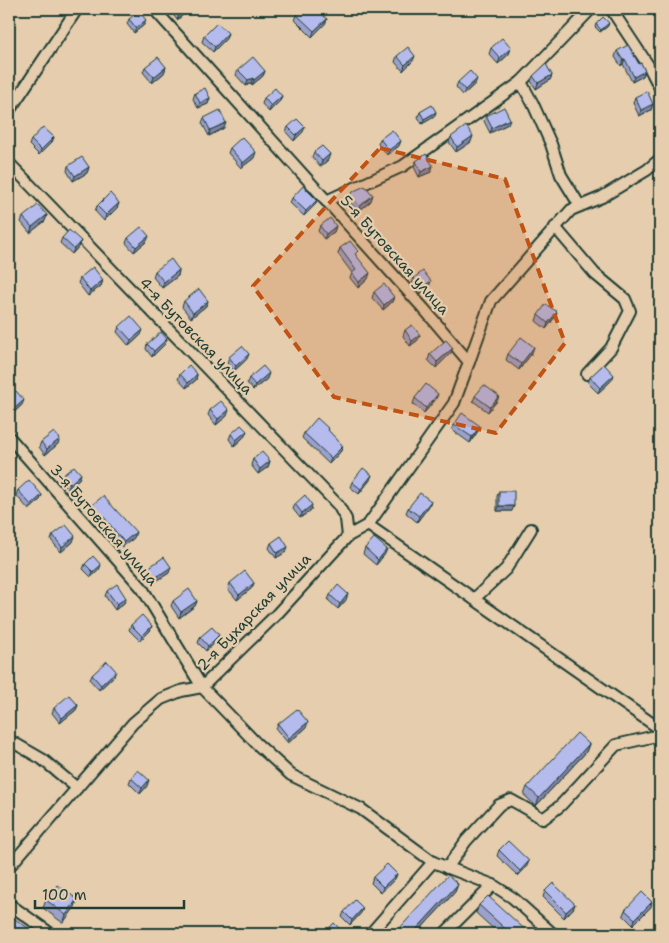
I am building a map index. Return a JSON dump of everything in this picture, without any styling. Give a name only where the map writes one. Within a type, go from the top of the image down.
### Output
[{"type":"street","points":[[9,110],[78,9]]},
{"type":"street","name":"5-я Бутовская улица","points":[[154,9],[424,309],[469,362]]},
{"type":"street","points":[[611,9],[648,65],[660,88]]},
{"type":"street","points":[[326,201],[403,166],[522,82],[588,10]]},
{"type":"street","points":[[522,82],[550,144],[561,175],[580,206]]},
{"type":"street","points":[[348,536],[368,526],[454,403],[491,301],[570,210],[602,197],[660,160]]},
{"type":"street","name":"4-я Бутовская улица","points":[[9,163],[338,505],[346,519],[348,536]]},
{"type":"street","points":[[555,227],[595,274],[625,299],[630,312],[611,348],[587,374]]},
{"type":"street","name":"3-я Бутовская улица","points":[[9,438],[142,588],[202,687],[257,744],[291,774],[360,809],[433,862],[493,885],[512,898],[553,934]]},
{"type":"street","points":[[368,526],[660,729]]},
{"type":"street","points":[[474,599],[506,569],[531,529]]},
{"type":"street","name":"2-я Бухарская улица","points":[[9,867],[14,855],[77,788],[133,723],[161,699],[181,691],[202,687],[277,614],[348,536]]},
{"type":"street","points":[[447,868],[466,841],[499,805],[511,800],[543,819],[560,806],[616,745],[660,735]]},
{"type":"street","points":[[9,740],[42,759],[77,788]]},
{"type":"street","points":[[370,934],[433,862]]},
{"type":"street","points":[[444,934],[493,885]]},
{"type":"street","points":[[9,904],[49,934]]},
{"type":"street","points":[[657,934],[660,930]]},
{"type":"highlighted area","points":[[380,148],[505,179],[565,343],[496,433],[334,397],[253,286]]},
{"type":"building","points":[[174,9],[187,9],[179,15]]},
{"type":"building","points":[[303,9],[316,9],[327,19],[314,31],[297,15]]},
{"type":"building","points":[[139,11],[146,20],[136,28],[129,19]]},
{"type":"building","points":[[603,17],[609,23],[601,30],[596,24]]},
{"type":"building","points":[[217,23],[228,33],[215,47],[204,36]]},
{"type":"building","points":[[502,38],[511,48],[500,58],[491,48]]},
{"type":"building","points":[[628,45],[645,71],[634,77],[625,59],[623,60],[617,51]]},
{"type":"building","points":[[408,47],[415,56],[405,65],[397,56]]},
{"type":"building","points":[[158,57],[166,67],[154,77],[145,67]]},
{"type":"building","points":[[253,57],[265,71],[254,80],[253,78],[248,80],[238,70]]},
{"type":"building","points":[[546,64],[552,75],[538,83],[533,76]]},
{"type":"building","points":[[470,71],[477,79],[465,90],[458,82]]},
{"type":"building","points":[[205,88],[210,98],[200,103],[195,93]]},
{"type":"building","points":[[275,88],[282,96],[271,106],[264,98]]},
{"type":"building","points":[[647,91],[653,104],[641,110],[635,97]]},
{"type":"building","points":[[432,105],[436,112],[424,119],[420,112]]},
{"type":"building","points":[[504,107],[510,119],[492,128],[486,116]]},
{"type":"building","points":[[220,110],[226,123],[210,130],[204,118]]},
{"type":"building","points":[[297,119],[305,127],[296,135],[288,127]]},
{"type":"building","points":[[466,126],[473,136],[457,147],[451,137]]},
{"type":"building","points":[[43,127],[54,137],[41,150],[31,140]]},
{"type":"building","points":[[392,130],[401,141],[389,150],[380,139]]},
{"type":"building","points":[[242,137],[256,152],[243,163],[230,148]]},
{"type":"building","points":[[322,146],[330,154],[322,161],[314,152]]},
{"type":"building","points":[[426,154],[433,166],[421,172],[416,161]]},
{"type":"building","points":[[82,157],[89,167],[75,176],[68,166]]},
{"type":"building","points":[[303,186],[317,200],[306,211],[292,198]]},
{"type":"building","points":[[365,186],[373,195],[360,206],[350,195]]},
{"type":"building","points":[[110,193],[119,203],[106,215],[97,206]]},
{"type":"building","points":[[38,205],[47,215],[32,227],[23,217]]},
{"type":"building","points":[[330,218],[336,226],[326,234],[320,226]]},
{"type":"building","points":[[141,227],[149,236],[136,247],[128,238]]},
{"type":"building","points":[[69,230],[81,241],[74,249],[62,238]]},
{"type":"building","points":[[350,241],[358,251],[355,254],[370,273],[359,282],[352,273],[356,270],[340,248]]},
{"type":"building","points":[[171,259],[179,270],[164,282],[155,271]]},
{"type":"building","points":[[93,267],[103,280],[90,291],[80,278]]},
{"type":"building","points":[[423,271],[431,281],[422,288],[414,278]]},
{"type":"building","points":[[384,284],[394,297],[384,305],[374,292]]},
{"type":"building","points":[[199,289],[208,301],[193,313],[184,301]]},
{"type":"building","points":[[546,304],[557,312],[548,323],[538,315]]},
{"type":"building","points":[[131,316],[143,330],[131,340],[119,327]]},
{"type":"building","points":[[412,325],[420,335],[412,341],[405,330]]},
{"type":"building","points":[[161,332],[167,339],[154,351],[147,344]]},
{"type":"building","points":[[521,337],[534,347],[521,364],[508,354]]},
{"type":"building","points":[[446,340],[453,348],[437,362],[430,354]]},
{"type":"building","points":[[242,346],[249,354],[236,366],[229,357]]},
{"type":"building","points":[[604,364],[614,375],[600,388],[590,377]]},
{"type":"building","points":[[189,365],[197,374],[188,383],[180,374]]},
{"type":"building","points":[[263,366],[269,373],[255,385],[249,378]]},
{"type":"building","points":[[426,384],[438,394],[426,408],[415,398]]},
{"type":"building","points":[[484,385],[499,396],[490,407],[475,396]]},
{"type":"building","points":[[16,391],[24,400],[14,409],[9,403],[9,398]]},
{"type":"building","points":[[221,401],[229,410],[218,419],[210,410]]},
{"type":"building","points":[[462,413],[480,426],[472,437],[454,425]]},
{"type":"building","points":[[317,418],[343,446],[331,458],[304,433]]},
{"type":"building","points":[[241,425],[247,431],[236,440],[231,434]]},
{"type":"building","points":[[54,432],[60,439],[47,449],[41,442]]},
{"type":"building","points":[[262,452],[270,461],[260,469],[253,459]]},
{"type":"building","points":[[74,466],[81,474],[70,484],[62,476]]},
{"type":"building","points":[[363,468],[372,475],[361,489],[352,482]]},
{"type":"building","points":[[29,480],[42,495],[31,505],[18,490]]},
{"type":"building","points":[[499,491],[514,491],[514,506],[499,506]]},
{"type":"building","points":[[420,493],[431,501],[419,516],[408,508]]},
{"type":"building","points":[[305,495],[312,505],[302,513],[295,504]]},
{"type":"building","points":[[103,496],[136,532],[124,542],[92,505]]},
{"type":"building","points":[[66,525],[75,536],[62,547],[53,535]]},
{"type":"building","points":[[281,536],[288,547],[277,553],[271,543]]},
{"type":"building","points":[[374,538],[387,549],[378,560],[365,548]]},
{"type":"building","points":[[93,556],[101,565],[93,572],[85,564]]},
{"type":"building","points":[[164,557],[171,567],[155,578],[148,568]]},
{"type":"building","points":[[245,571],[254,583],[239,595],[230,583]]},
{"type":"building","points":[[117,584],[126,598],[117,604],[107,591]]},
{"type":"building","points":[[338,585],[348,594],[340,604],[330,595]]},
{"type":"building","points":[[189,589],[197,601],[181,612],[173,601]]},
{"type":"building","points":[[142,615],[152,626],[142,636],[131,625]]},
{"type":"building","points":[[212,627],[219,635],[208,646],[200,637]]},
{"type":"building","points":[[107,661],[116,671],[101,685],[92,675]]},
{"type":"building","points":[[69,695],[78,705],[62,718],[54,708]]},
{"type":"building","points":[[297,709],[308,722],[289,738],[278,724]]},
{"type":"building","points":[[577,733],[589,744],[539,798],[527,787]]},
{"type":"building","points":[[138,770],[149,780],[142,788],[131,778]]},
{"type":"building","points":[[508,841],[529,861],[520,871],[499,850]]},
{"type":"building","points":[[387,864],[397,874],[383,887],[373,877]]},
{"type":"building","points":[[448,875],[458,884],[412,934],[403,934],[398,930]]},
{"type":"building","points":[[553,883],[575,904],[566,912],[545,891]]},
{"type":"building","points":[[57,885],[77,899],[66,915],[46,900]]},
{"type":"building","points":[[642,892],[652,902],[635,919],[625,910]]},
{"type":"building","points":[[488,896],[530,934],[511,934],[479,905]]},
{"type":"building","points":[[355,900],[363,908],[352,920],[344,912]]},
{"type":"building","points":[[9,915],[37,934],[14,934],[9,931]]},
{"type":"building","points":[[334,923],[344,933],[324,934]]},
{"type":"building","points":[[612,928],[618,934],[606,934]]}]
